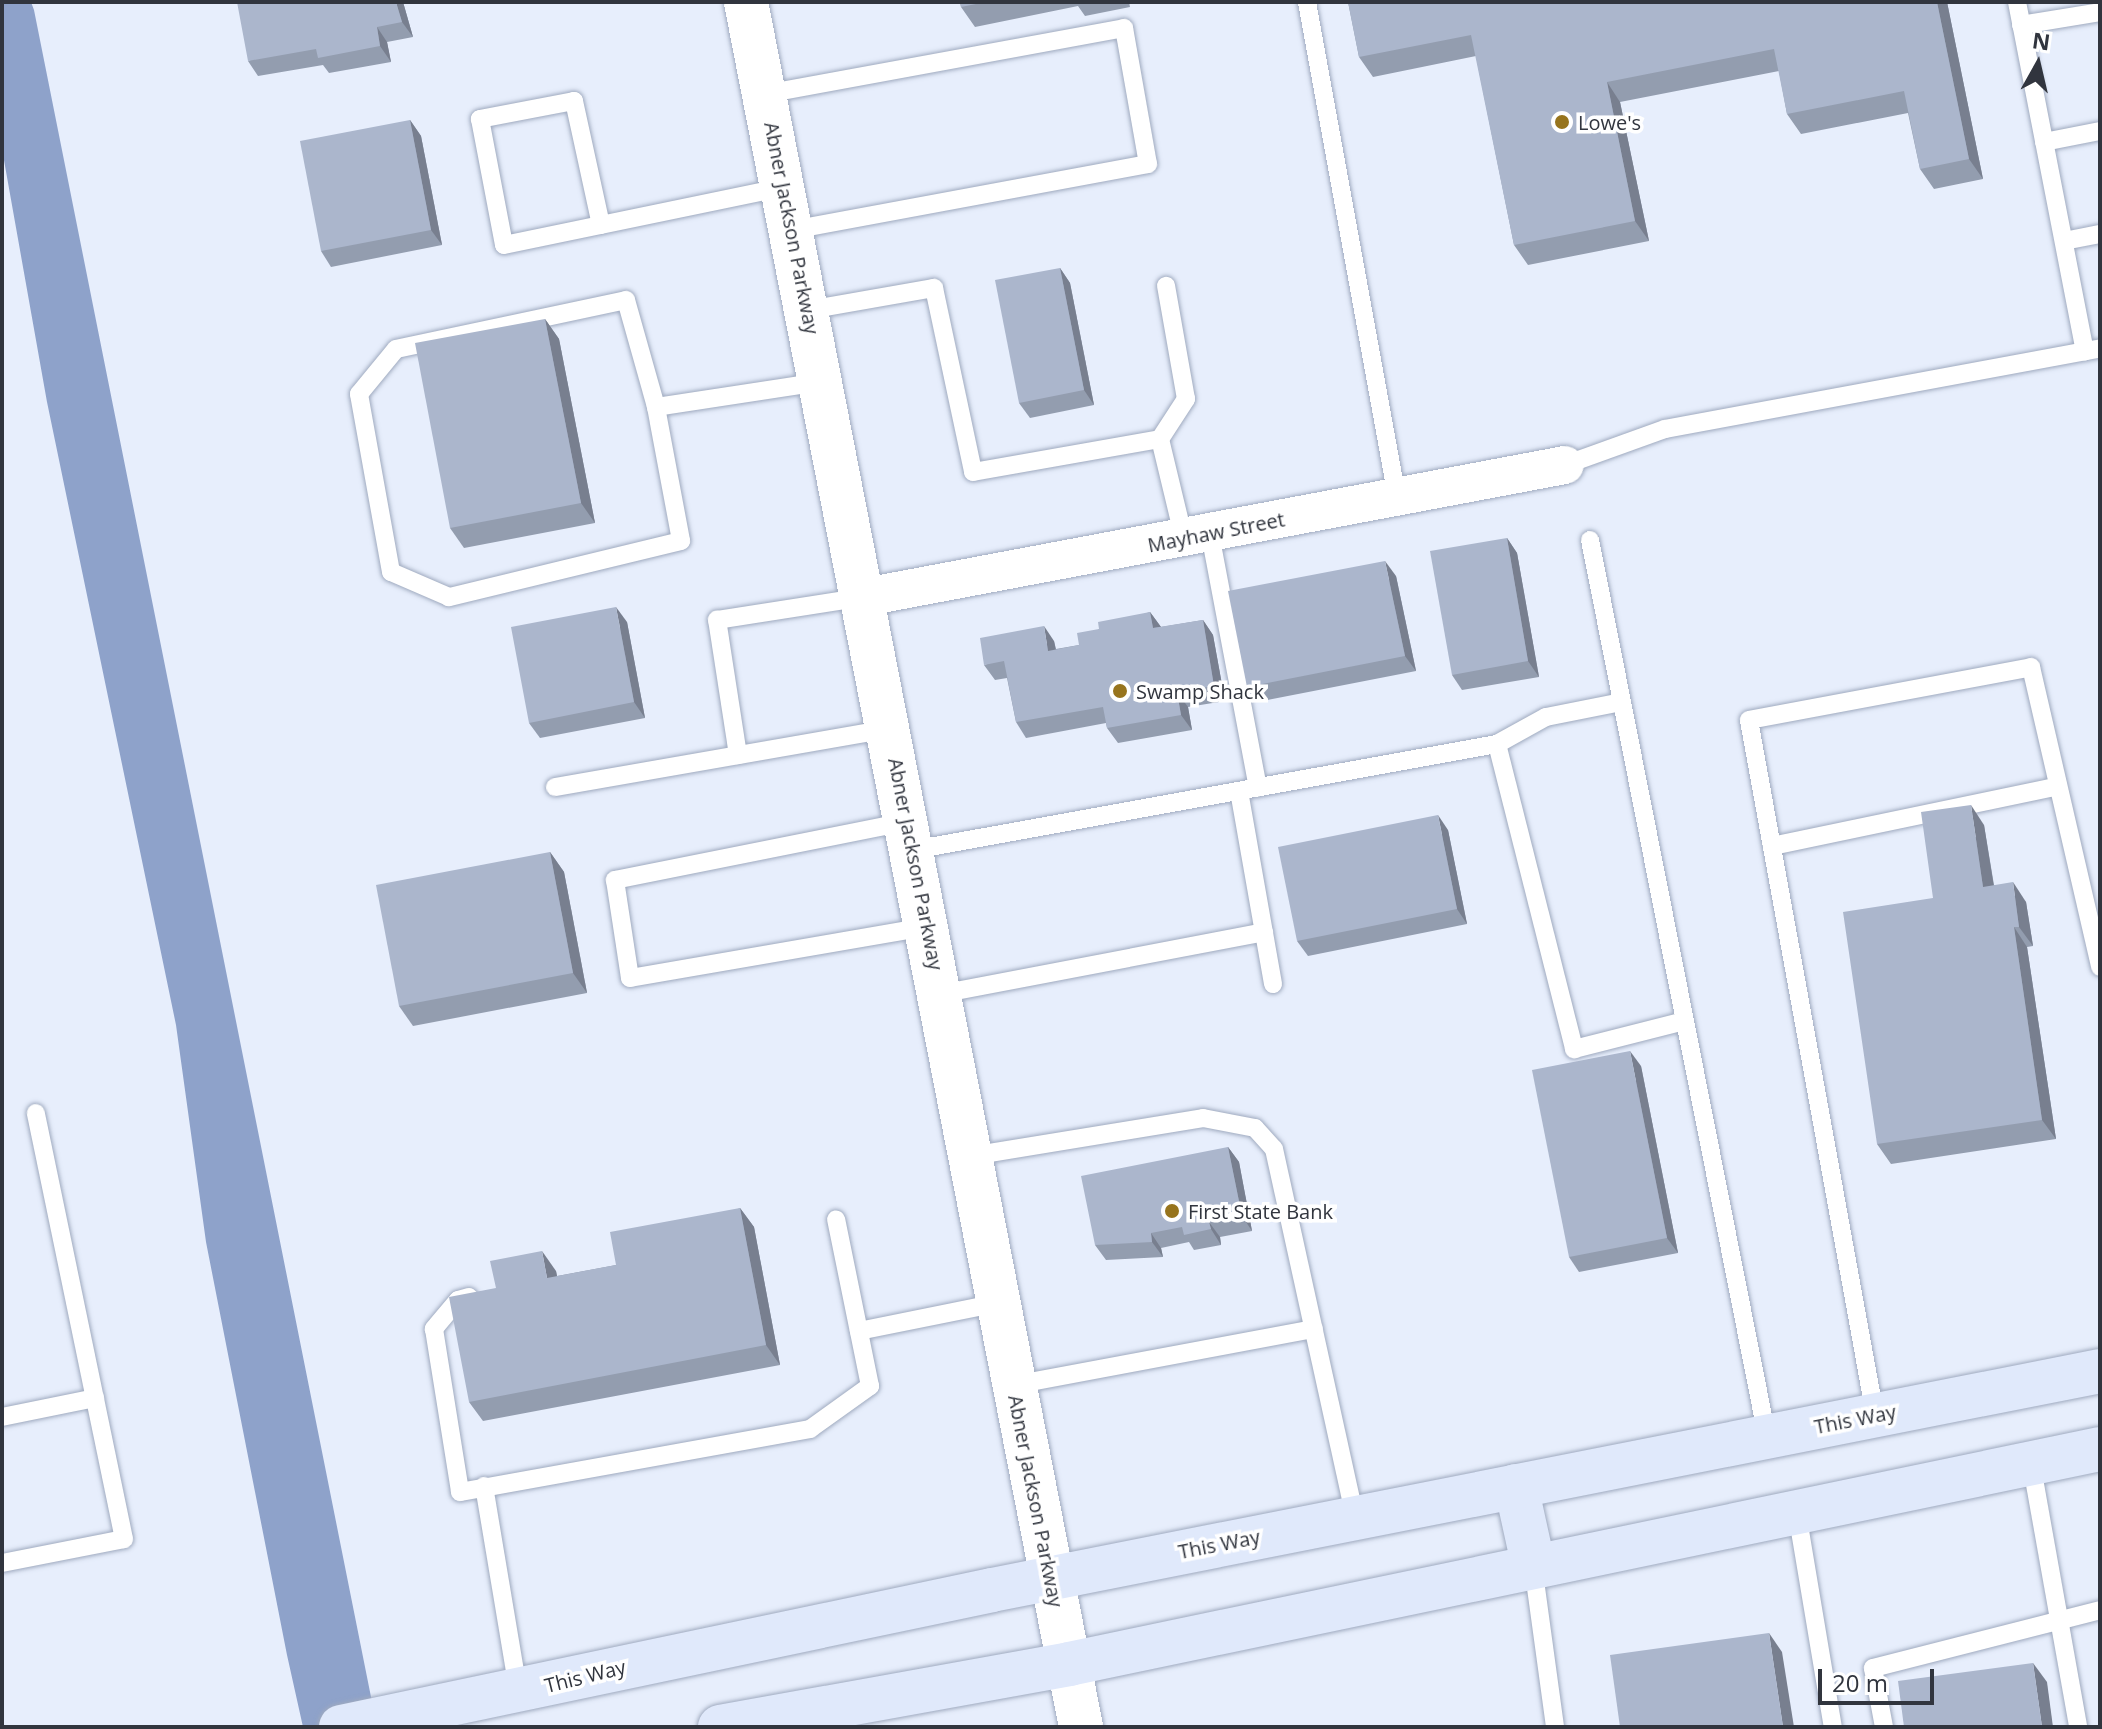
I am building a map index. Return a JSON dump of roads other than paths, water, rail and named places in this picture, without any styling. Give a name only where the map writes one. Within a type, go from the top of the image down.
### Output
[{"type":"main road","name":"This Way","points":[[341,1727],[1051,1578],[2100,1371]]},
{"type":"main road","points":[[722,1727],[1069,1664],[1533,1563],[2100,1449]]},
{"type":"main road","points":[[1516,1486],[1533,1563]]},
{"type":"street","name":"Abner Jackson Parkway","points":[[746,2],[865,597],[1081,1727]]},
{"type":"street","name":"Mayhaw Street","points":[[865,597],[1565,465]]},
{"type":"lane","points":[[1307,2],[1397,497]]},
{"type":"lane","points":[[1565,465],[1665,429],[2093,349],[2064,241],[2017,2]]},
{"type":"lane","points":[[2021,25],[2100,12]]},
{"type":"lane","points":[[765,94],[1124,28],[1148,164],[792,230]]},
{"type":"lane","points":[[601,225],[574,101],[480,119],[504,245],[601,225],[783,187]]},
{"type":"lane","points":[[2044,142],[2100,131]]},
{"type":"lane","points":[[2064,241],[2100,234]]},
{"type":"lane","points":[[808,310],[934,288],[973,472],[1160,439],[1186,399],[1166,286]]},
{"type":"lane","points":[[626,300],[656,407],[681,541],[449,597],[391,572],[359,394],[396,349],[626,300]]},
{"type":"lane","points":[[656,407],[822,382]]},
{"type":"lane","points":[[1160,439],[1197,536],[1258,787]]},
{"type":"lane","points":[[1590,540],[1767,1436]]},
{"type":"lane","points":[[738,755],[717,620],[865,597]]},
{"type":"lane","points":[[1875,1415],[1749,720],[2031,667],[2100,967]]},
{"type":"lane","points":[[928,927],[630,978],[615,880],[910,835],[1239,791],[1497,744],[1546,717],[1622,702]]},
{"type":"lane","points":[[555,787],[890,729]]},
{"type":"lane","points":[[1497,744],[1574,1049],[1685,1021]]},
{"type":"lane","points":[[1772,846],[2058,786]]},
{"type":"lane","points":[[1239,791],[1273,984]]},
{"type":"lane","points":[[940,994],[1264,932]]},
{"type":"lane","points":[[2,1563],[124,1539],[36,1113]]},
{"type":"lane","points":[[971,1156],[1203,1118],[1255,1128],[1274,1149],[1355,1517]]},
{"type":"lane","points":[[483,1294],[458,1300],[434,1329],[460,1492],[810,1429],[870,1386],[836,1219]]},
{"type":"lane","points":[[859,1331],[998,1303]]},
{"type":"lane","points":[[1014,1385],[1314,1329]]},
{"type":"lane","points":[[2,1417],[95,1398]]},
{"type":"lane","points":[[2031,1462],[2056,1622],[2078,1727]]},
{"type":"lane","points":[[484,1486],[518,1692]]},
{"type":"lane","points":[[1796,1510],[1833,1727]]},
{"type":"lane","points":[[1533,1563],[1555,1727]]},
{"type":"lane","points":[[1884,1727],[1873,1668],[2100,1610]]},
{"type":"water","points":[[2,2],[31,2],[34,10],[377,1727],[303,1727],[287,1655],[206,1242],[176,1025],[47,402],[2,149]]},
{"type":"place","name":"Lowe's","points":[[1562,122]]},
{"type":"place","name":"Swamp Shack","points":[[1120,691]]},
{"type":"place","name":"First State Bank","points":[[1172,1211]]}]
